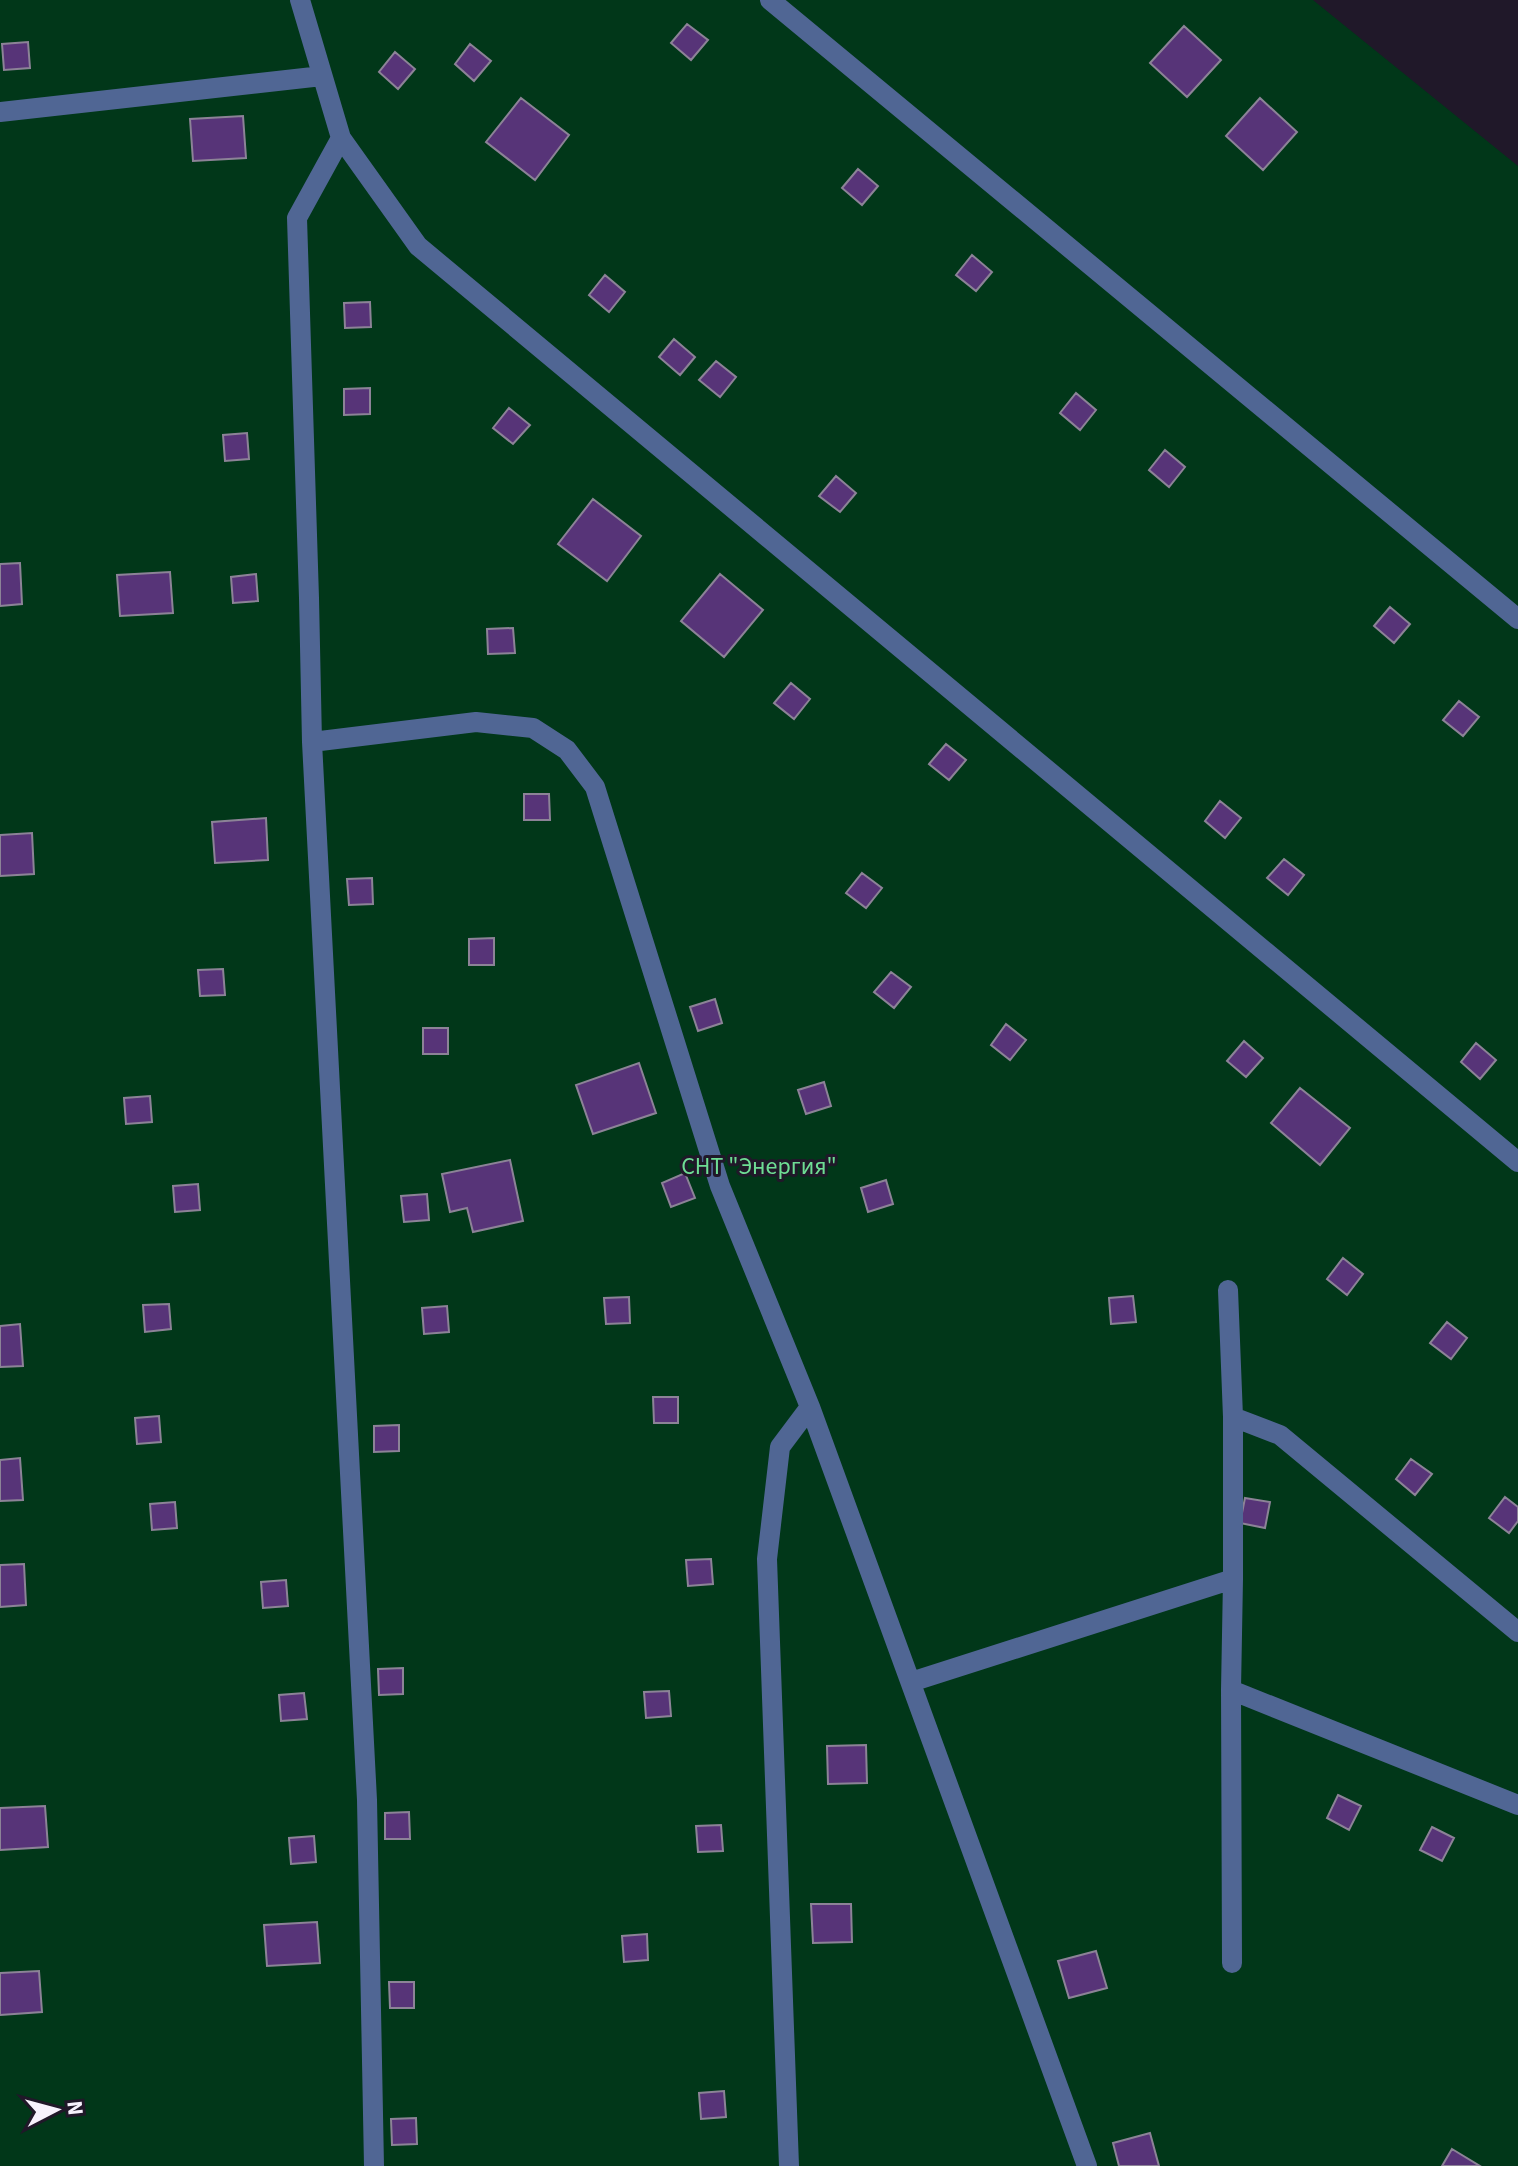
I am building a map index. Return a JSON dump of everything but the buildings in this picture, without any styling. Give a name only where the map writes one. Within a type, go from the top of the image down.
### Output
[{"type":"lane","points":[[300,0],[341,138],[418,246],[1518,1162]]},
{"type":"lane","points":[[770,0],[1518,619]]},
{"type":"lane","points":[[0,112],[322,76]]},
{"type":"lane","points":[[341,138],[297,218],[312,742],[367,1800],[374,2166]]},
{"type":"lane","points":[[312,742],[476,722],[533,728],[567,750],[595,787],[720,1186],[810,1407],[1087,2166]]},
{"type":"lane","points":[[1228,1290],[1233,1417],[1232,1963]]},
{"type":"lane","points":[[789,2166],[767,1559],[780,1447],[810,1407]]},
{"type":"lane","points":[[1233,1417],[1280,1435],[1518,1632]]},
{"type":"lane","points":[[911,1682],[1233,1579]]},
{"type":"lane","points":[[1231,1690],[1518,1805]]},
{"type":"green space","name":"СНТ \"Энергия\"","points":[[0,0],[1313,0],[1518,166],[1518,2166],[0,2166]]}]
